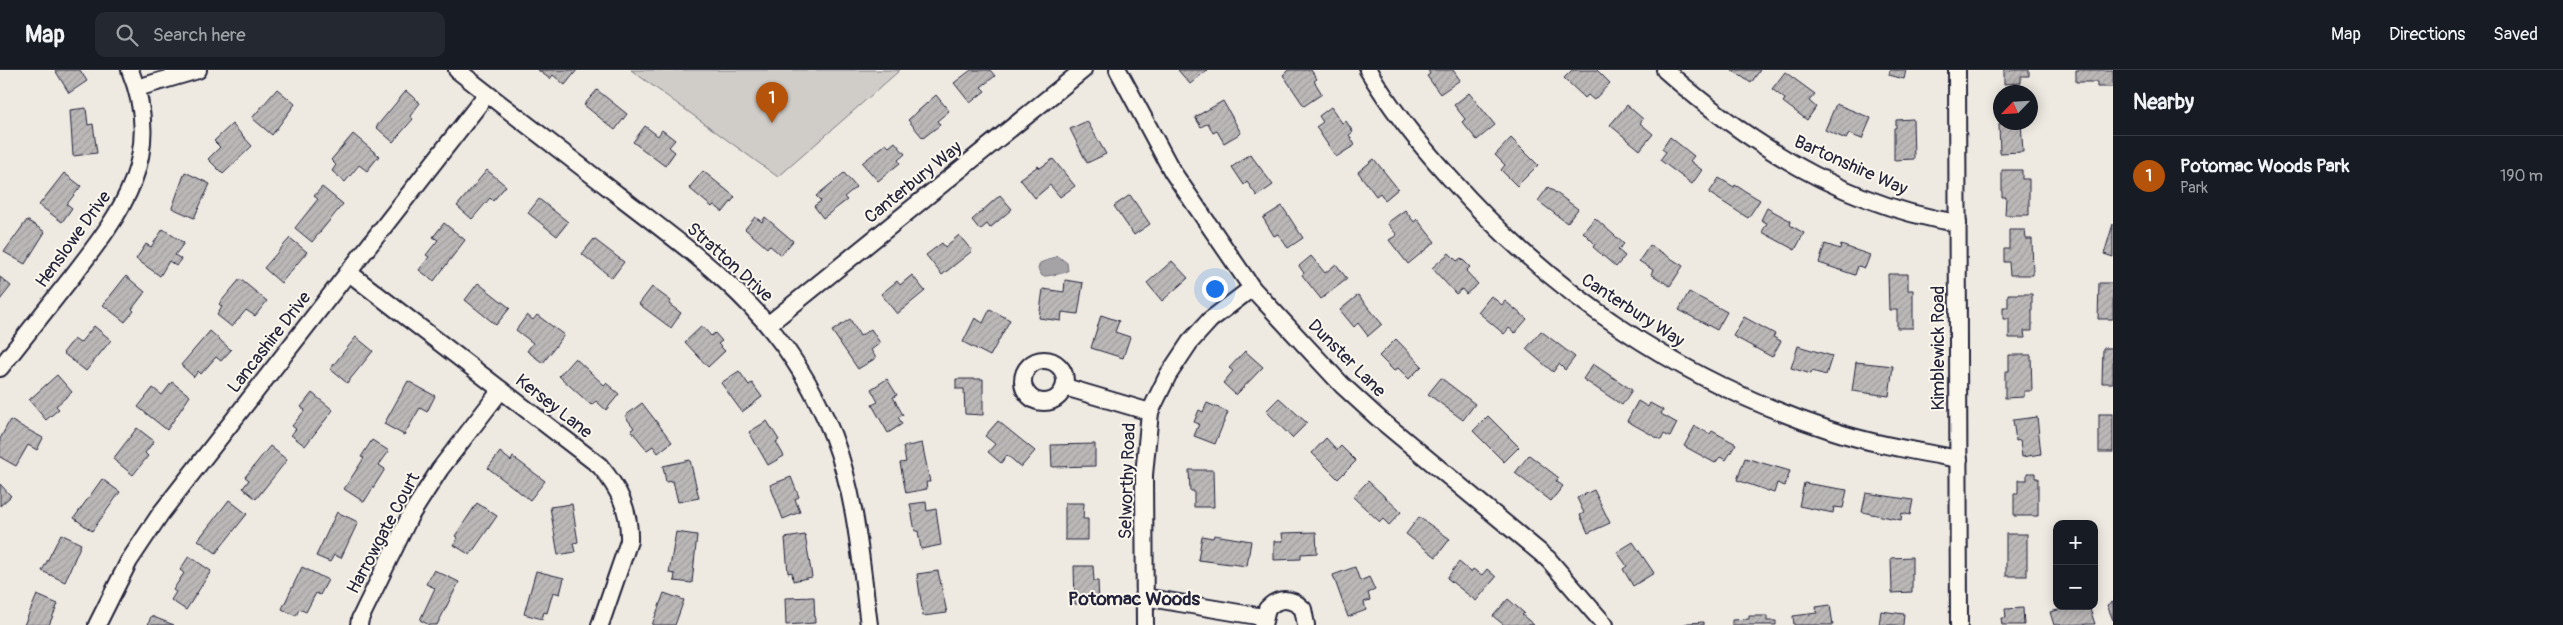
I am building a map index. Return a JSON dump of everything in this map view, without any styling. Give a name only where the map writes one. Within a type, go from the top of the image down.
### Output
[{"type":"street","name":"Henslowe Drive","points":[[0,368],[108,231],[126,200],[136,172],[142,146],[142,121],[137,88],[130,70]]},
{"type":"street","points":[[137,88],[198,70]]},
{"type":"street","name":"Stratton Drive","points":[[457,70],[707,263],[769,324],[809,385],[840,458],[856,523],[869,625]]},
{"type":"street","name":"Canterbury Way","points":[[769,324],[1083,70]]},
{"type":"street","name":"Dunster Lane","points":[[1118,70],[1172,171],[1252,288],[1342,385],[1376,417],[1548,559],[1605,625]]},
{"type":"street","name":"Canterbury Way","points":[[1368,70],[1422,146],[1463,194],[1506,237],[1574,296],[1618,327],[1689,369],[1767,406],[1830,430],[1874,442],[1958,459]]},
{"type":"street","name":"Bartonshire Way","points":[[1664,70],[1700,101],[1751,139],[1805,171],[1894,208],[1934,220],[1958,223]]},
{"type":"street","name":"Kimblewick Road","points":[[1957,70],[1958,625]]},
{"type":"street","name":"Lancashire Drive","points":[[97,625],[111,593],[144,537],[487,94]]},
{"type":"street","name":"Kersey Lane","points":[[348,272],[600,466],[619,491],[628,517],[629,541],[600,625]]},
{"type":"street","name":"Selworthy Road","points":[[1145,625],[1144,475],[1150,412],[1168,375],[1190,342],[1210,320],[1252,288]]},
{"type":"street","points":[[1065,387],[1150,412]]},
{"type":"street","name":"Harrowgate Court","points":[[359,625],[360,619],[410,516],[440,469],[501,390]]},
{"type":"street","points":[[1144,597],[1263,621],[1272,603],[1289,600],[1303,609],[1306,625]]},
{"type":"shaded area","points":[[631,70],[900,70],[778,177]]},
{"type":"shaded area","points":[[1058,256],[1067,263],[1068,271],[1042,276],[1038,269],[1040,263]]},
{"type":"building","points":[[55,70],[80,70],[87,81],[69,93]]},
{"type":"building","points":[[538,70],[577,70],[565,85],[553,75],[550,79]]},
{"type":"building","points":[[971,70],[990,70],[995,76],[981,87],[985,91],[970,103],[954,83]]},
{"type":"building","points":[[1178,70],[1207,70],[1190,84]]},
{"type":"building","points":[[1288,70],[1311,70],[1317,79],[1314,81],[1322,94],[1304,106],[1283,75]]},
{"type":"building","points":[[1428,70],[1453,70],[1460,80],[1440,94],[1427,76],[1430,74]]},
{"type":"building","points":[[1572,70],[1597,70],[1610,83],[1594,100],[1588,95],[1585,98],[1564,78]]},
{"type":"building","points":[[1732,70],[1760,70],[1751,83]]},
{"type":"building","points":[[1890,70],[1906,70],[1904,79],[1889,75]]},
{"type":"building","points":[[2004,70],[2029,70],[2029,76],[2021,76],[2021,83],[2004,84]]},
{"type":"building","points":[[2076,70],[2113,70],[2113,87],[2097,87],[2097,82],[2076,82]]},
{"type":"building","points":[[1785,72],[1815,94],[1809,101],[1816,107],[1807,120],[1783,102],[1785,99],[1772,89]]},
{"type":"building","points":[[277,89],[295,104],[272,135],[252,118]]},
{"type":"building","points":[[597,90],[627,114],[615,130],[584,105]]},
{"type":"building","points":[[406,91],[420,103],[410,116],[413,119],[393,142],[376,127]]},
{"type":"building","points":[[1469,93],[1495,125],[1477,140],[1462,122],[1465,119],[1454,105]]},
{"type":"building","points":[[936,95],[949,111],[937,121],[940,125],[923,138],[908,120]]},
{"type":"building","points":[[1223,101],[1241,133],[1224,143],[1217,131],[1213,133],[1208,123],[1201,127],[1195,117]]},
{"type":"building","points":[[1836,104],[1871,118],[1862,139],[1849,134],[1846,139],[1825,130]]},
{"type":"building","points":[[1627,105],[1643,119],[1640,123],[1653,134],[1640,150],[1610,125]]},
{"type":"building","points":[[1331,107],[1342,123],[1346,121],[1353,132],[1349,135],[1355,145],[1336,157],[1316,127],[1323,122],[1319,116]]},
{"type":"building","points":[[86,108],[88,125],[93,124],[97,153],[73,156],[70,110]]},
{"type":"building","points":[[1913,119],[1914,159],[1894,160],[1894,128],[1896,128],[1896,120]]},
{"type":"building","points":[[1087,121],[1106,154],[1087,163],[1070,129]]},
{"type":"building","points":[[232,124],[252,146],[223,174],[208,159],[220,147],[214,141]]},
{"type":"building","points":[[645,126],[658,136],[662,130],[675,140],[669,147],[675,152],[665,166],[633,142]]},
{"type":"building","points":[[1999,130],[2022,130],[2023,152],[2000,153]]},
{"type":"building","points":[[353,134],[379,156],[367,171],[359,165],[345,182],[332,171],[336,165],[331,160]]},
{"type":"building","points":[[1670,137],[1694,156],[1690,161],[1702,170],[1692,184],[1660,160],[1666,152],[1662,149]]},
{"type":"building","points":[[1511,138],[1538,165],[1517,186],[1501,170],[1505,165],[1495,155]]},
{"type":"building","points":[[895,142],[905,154],[898,160],[900,163],[878,181],[862,163],[886,144],[889,147]]},
{"type":"building","points":[[1250,154],[1273,185],[1257,196],[1247,182],[1244,185],[1232,167]]},
{"type":"building","points":[[1053,159],[1075,186],[1060,197],[1050,185],[1035,198],[1020,179],[1038,166],[1040,168]]},
{"type":"building","points":[[1374,159],[1398,189],[1385,200],[1380,193],[1376,196],[1358,172]]},
{"type":"building","points":[[487,170],[506,186],[493,201],[490,198],[472,219],[457,206]]},
{"type":"building","points":[[2002,170],[2022,170],[2022,179],[2029,179],[2029,215],[2005,215],[2006,197],[2002,197]]},
{"type":"building","points":[[703,171],[735,197],[723,212],[714,205],[712,207],[689,188]]},
{"type":"building","points":[[185,172],[210,184],[194,218],[172,208]]},
{"type":"building","points":[[64,173],[81,186],[67,204],[72,208],[62,222],[39,205]]},
{"type":"building","points":[[844,173],[856,187],[844,197],[847,200],[823,218],[814,206],[821,201],[816,196]]},
{"type":"building","points":[[1719,178],[1760,200],[1748,218],[1709,193]]},
{"type":"building","points":[[322,187],[343,204],[312,242],[295,228],[318,199],[314,196]]},
{"type":"building","points":[[1548,187],[1578,209],[1567,223],[1538,201]]},
{"type":"building","points":[[1000,195],[1012,209],[990,228],[987,224],[980,230],[972,220]]},
{"type":"building","points":[[1130,195],[1150,224],[1134,235],[1114,206]]},
{"type":"building","points":[[539,199],[568,222],[557,236],[528,213]]},
{"type":"building","points":[[1282,206],[1303,238],[1288,248],[1278,234],[1274,236],[1263,218]]},
{"type":"building","points":[[1767,208],[1791,221],[1790,225],[1804,233],[1795,250],[1762,232],[1767,223],[1761,220]]},
{"type":"building","points":[[1405,210],[1414,222],[1417,219],[1435,242],[1408,264],[1389,240],[1397,235],[1387,223]]},
{"type":"building","points":[[755,217],[762,222],[765,217],[793,241],[781,255],[769,245],[767,248],[745,229]]},
{"type":"building","points":[[1595,218],[1624,244],[1618,250],[1625,256],[1616,267],[1593,247],[1595,244],[1583,232]]},
{"type":"building","points":[[27,220],[45,232],[25,264],[4,252]]},
{"type":"building","points":[[444,223],[465,240],[434,281],[419,270],[429,257],[426,255],[438,240],[433,237]]},
{"type":"building","points":[[2113,224],[2113,257],[2104,254]]},
{"type":"building","points":[[163,229],[184,243],[175,255],[181,259],[176,266],[169,261],[160,276],[136,259],[146,244],[151,247]]},
{"type":"building","points":[[2009,230],[2025,230],[2026,239],[2032,239],[2033,275],[2010,275],[2009,262],[2004,262],[2004,249],[2009,249]]},
{"type":"building","points":[[959,235],[972,251],[942,275],[926,255],[942,243],[945,247]]},
{"type":"building","points":[[290,238],[307,252],[281,283],[264,268]]},
{"type":"building","points":[[594,239],[624,262],[612,278],[582,254]]},
{"type":"building","points":[[1825,244],[1840,249],[1841,245],[1870,255],[1865,268],[1858,266],[1855,275],[1819,263]]},
{"type":"building","points":[[1650,245],[1683,266],[1670,286],[1651,274],[1653,270],[1639,261]]},
{"type":"building","points":[[1449,253],[1457,261],[1461,258],[1470,267],[1466,271],[1478,284],[1466,294],[1462,289],[1456,294],[1432,268]]},
{"type":"building","points":[[1311,256],[1325,273],[1336,264],[1347,279],[1321,299],[1302,275],[1304,273],[1299,266]]},
{"type":"building","points":[[1172,261],[1188,278],[1162,301],[1147,283]]},
{"type":"building","points":[[1888,274],[1908,274],[1908,290],[1913,290],[1913,328],[1897,328],[1897,310],[1889,310]]},
{"type":"building","points":[[912,275],[925,291],[897,314],[881,294],[897,281],[900,285]]},
{"type":"building","points":[[126,276],[145,292],[125,322],[103,305]]},
{"type":"building","points":[[0,277],[11,286],[0,300]]},
{"type":"building","points":[[240,279],[267,301],[255,316],[246,310],[232,327],[217,315],[222,307],[219,304]]},
{"type":"building","points":[[1065,280],[1083,283],[1078,314],[1062,312],[1061,321],[1039,318],[1043,289],[1064,292]]},
{"type":"building","points":[[478,283],[510,308],[496,325],[465,300]]},
{"type":"building","points":[[2099,283],[2113,283],[2113,319],[2098,319]]},
{"type":"building","points":[[652,287],[671,301],[669,304],[681,313],[671,328],[639,304]]},
{"type":"building","points":[[1689,292],[1727,312],[1717,330],[1679,310]]},
{"type":"building","points":[[2008,294],[2032,294],[2032,331],[2024,331],[2025,338],[2009,338],[2009,319],[2003,319],[2003,307],[2008,307]]},
{"type":"building","points":[[1358,295],[1382,324],[1368,336],[1358,323],[1354,327],[1340,310]]},
{"type":"building","points":[[1491,296],[1502,305],[1505,301],[1527,319],[1515,333],[1509,328],[1504,334],[1478,312]]},
{"type":"building","points":[[990,309],[1010,320],[990,356],[963,342],[975,318],[983,323]]},
{"type":"building","points":[[527,315],[533,320],[537,315],[564,335],[543,363],[527,351],[533,343],[516,330]]},
{"type":"building","points":[[1101,315],[1119,321],[1115,332],[1130,337],[1123,358],[1091,348]]},
{"type":"building","points":[[1744,317],[1775,334],[1773,337],[1781,341],[1772,357],[1733,336]]},
{"type":"building","points":[[850,319],[860,336],[871,329],[880,343],[871,350],[876,358],[858,369],[832,331]]},
{"type":"building","points":[[94,326],[111,340],[86,371],[63,353],[74,339],[80,343]]},
{"type":"building","points":[[702,326],[711,336],[715,333],[722,341],[718,344],[725,351],[708,367],[685,342]]},
{"type":"building","points":[[210,331],[231,350],[221,361],[216,357],[201,374],[198,371],[194,377],[181,365]]},
{"type":"building","points":[[1541,331],[1575,357],[1565,370],[1559,364],[1553,372],[1526,349]]},
{"type":"building","points":[[356,337],[373,351],[347,383],[330,369]]},
{"type":"building","points":[[1396,339],[1422,366],[1409,379],[1398,368],[1394,371],[1379,356]]},
{"type":"building","points":[[1798,346],[1832,356],[1826,375],[1812,371],[1811,374],[1791,368]]},
{"type":"building","points":[[2103,348],[2113,348],[2113,383],[2102,383]]},
{"type":"building","points":[[1245,351],[1263,367],[1236,395],[1223,383],[1233,371],[1229,368]]},
{"type":"building","points":[[2009,355],[2031,355],[2032,391],[2024,391],[2024,397],[2005,398],[2005,371],[2009,371]]},
{"type":"building","points":[[575,358],[604,385],[606,383],[619,394],[606,410],[596,401],[591,405],[559,376]]},
{"type":"building","points":[[1856,362],[1893,366],[1889,396],[1852,391]]},
{"type":"building","points":[[1593,364],[1632,390],[1622,405],[1583,379]]},
{"type":"building","points":[[739,371],[749,385],[752,383],[762,397],[742,412],[721,383]]},
{"type":"building","points":[[57,375],[72,392],[56,406],[59,409],[46,420],[29,400]]},
{"type":"building","points":[[1441,378],[1475,404],[1463,420],[1428,394]]},
{"type":"building","points":[[887,379],[897,395],[893,397],[903,415],[898,417],[902,424],[888,433],[872,405],[878,402],[871,389]]},
{"type":"building","points":[[956,379],[983,379],[983,415],[965,414],[964,389],[956,389]]},
{"type":"building","points":[[408,381],[435,396],[427,412],[420,408],[404,435],[384,424]]},
{"type":"building","points":[[172,382],[190,396],[167,430],[138,407],[153,388],[162,395]]},
{"type":"building","points":[[312,393],[333,410],[305,446],[291,435],[296,429],[292,426],[305,410],[301,407]]},
{"type":"building","points":[[1279,398],[1307,423],[1292,438],[1266,411]]},
{"type":"building","points":[[1638,401],[1648,407],[1650,403],[1663,410],[1661,414],[1677,423],[1670,437],[1664,434],[1661,440],[1627,421]]},
{"type":"building","points":[[642,403],[672,442],[658,453],[653,446],[647,450],[631,430],[634,428],[625,416]]},
{"type":"building","points":[[1207,403],[1228,412],[1215,444],[1194,436],[1199,424],[1194,422],[1199,410],[1203,412]]},
{"type":"building","points":[[2099,414],[2113,414],[2113,452],[2099,452]]},
{"type":"building","points":[[1488,416],[1519,447],[1504,462],[1473,431]]},
{"type":"building","points":[[2037,417],[2041,454],[2022,457],[2020,440],[2016,441],[2013,420]]},
{"type":"building","points":[[10,420],[43,438],[37,450],[28,445],[16,466],[0,457],[0,439]]},
{"type":"building","points":[[767,421],[779,440],[776,442],[784,456],[768,465],[749,432]]},
{"type":"building","points":[[998,421],[1035,451],[1021,467],[1007,455],[1001,463],[988,452],[995,444],[985,436]]},
{"type":"building","points":[[1695,426],[1710,434],[1712,431],[1736,444],[1726,460],[1720,457],[1715,463],[1684,446]]},
{"type":"building","points":[[137,428],[154,441],[145,453],[148,456],[133,475],[113,459]]},
{"type":"building","points":[[1326,438],[1337,450],[1341,446],[1356,461],[1338,479],[1312,453]]},
{"type":"building","points":[[372,440],[389,451],[379,465],[385,469],[364,502],[344,489],[364,458],[361,457]]},
{"type":"building","points":[[922,443],[930,482],[926,482],[927,489],[906,493],[900,463],[906,462],[903,447]]},
{"type":"building","points":[[1095,444],[1095,466],[1052,467],[1051,445]]},
{"type":"building","points":[[270,446],[287,460],[256,499],[243,488],[249,480],[245,477]]},
{"type":"building","points":[[500,452],[511,461],[513,457],[545,481],[530,500],[488,468]]},
{"type":"building","points":[[1529,455],[1559,478],[1556,481],[1563,486],[1551,501],[1515,473]]},
{"type":"building","points":[[1745,458],[1790,471],[1785,486],[1777,483],[1774,493],[1737,480]]},
{"type":"building","points":[[690,460],[699,498],[678,502],[673,481],[666,482],[663,466]]},
{"type":"building","points":[[1189,470],[1213,470],[1214,507],[1194,507],[1194,491],[1190,491]]},
{"type":"building","points":[[2027,473],[2035,473],[2035,478],[2038,478],[2038,516],[2014,516],[2014,494],[2018,494],[2018,480],[2027,480]]},
{"type":"building","points":[[791,477],[799,497],[795,499],[800,512],[783,519],[770,485]]},
{"type":"building","points":[[102,479],[120,492],[92,531],[74,518]]},
{"type":"building","points":[[1368,481],[1401,512],[1389,525],[1383,519],[1380,522],[1353,497]]},
{"type":"building","points":[[1804,483],[1847,490],[1843,508],[1834,507],[1833,513],[1799,506]]},
{"type":"building","points":[[0,484],[11,496],[0,506]]},
{"type":"building","points":[[1594,490],[1610,523],[1588,533],[1580,515],[1584,513],[1577,498]]},
{"type":"building","points":[[1866,493],[1913,500],[1910,515],[1902,513],[1901,520],[1862,512]]},
{"type":"building","points":[[229,500],[247,514],[216,553],[198,540]]},
{"type":"building","points":[[926,502],[927,511],[936,509],[941,545],[921,549],[918,531],[915,531],[910,504]]},
{"type":"building","points":[[477,503],[497,516],[470,555],[454,545],[458,538],[455,536]]},
{"type":"building","points":[[1065,503],[1084,503],[1083,519],[1088,519],[1088,540],[1065,540]]},
{"type":"building","points":[[572,504],[578,542],[573,543],[575,552],[558,555],[550,507]]},
{"type":"building","points":[[337,512],[358,522],[341,558],[334,555],[330,562],[316,556]]},
{"type":"building","points":[[1419,517],[1450,539],[1436,557],[1406,534]]},
{"type":"building","points":[[676,532],[697,535],[692,583],[674,581],[675,574],[669,573]]},
{"type":"building","points":[[1316,532],[1317,553],[1301,554],[1301,559],[1274,560],[1274,541],[1283,541],[1282,533]]},
{"type":"building","points":[[61,534],[81,544],[65,582],[42,571]]},
{"type":"building","points":[[2006,534],[2027,534],[2027,576],[2006,576]]},
{"type":"building","points":[[805,535],[812,577],[793,581],[792,572],[788,573],[785,538]]},
{"type":"building","points":[[1214,535],[1251,541],[1247,566],[1198,560],[1202,536],[1213,538]]},
{"type":"building","points":[[1633,542],[1654,573],[1633,586],[1623,569],[1627,566],[1617,552]]},
{"type":"building","points":[[189,556],[211,571],[186,610],[171,600],[176,592],[173,590],[184,573],[180,570]]},
{"type":"building","points":[[1912,557],[1912,592],[1892,593],[1891,558]]},
{"type":"building","points":[[1459,562],[1471,572],[1473,569],[1482,575],[1487,569],[1496,577],[1476,601],[1447,578]]},
{"type":"building","points":[[1074,566],[1093,566],[1094,581],[1098,581],[1099,603],[1075,604]]},
{"type":"building","points":[[302,567],[328,580],[320,595],[316,593],[306,612],[299,609],[296,616],[282,609]]},
{"type":"building","points":[[1355,567],[1360,581],[1369,577],[1375,590],[1368,593],[1370,600],[1364,602],[1366,610],[1348,617],[1333,575]]},
{"type":"building","points":[[434,570],[459,582],[437,625],[429,625],[420,620],[435,588],[426,584]]},
{"type":"building","points":[[536,571],[564,578],[560,594],[553,592],[547,613],[544,612],[542,619],[524,614]]},
{"type":"building","points":[[938,571],[947,613],[923,616],[917,574]]},
{"type":"building","points":[[664,593],[684,600],[675,625],[652,625]]},
{"type":"building","points":[[37,595],[58,604],[49,625],[24,625]]},
{"type":"building","points":[[814,597],[815,623],[786,625],[785,598]]},
{"type":"building","points":[[1508,599],[1534,625],[1504,625],[1493,616]]},
{"type":"building","points":[[2113,602],[2113,620],[2107,605]]},
{"type":"building","points":[[1830,605],[1833,625],[1794,625],[1793,616],[1817,613],[1816,607]]},
{"type":"building","points":[[2023,608],[2024,625],[2002,625],[2001,618],[2006,618],[2005,609]]},
{"type":"building","points":[[2058,610],[2090,610],[2095,624],[2054,625],[2050,612]]},
{"type":"building","points":[[1881,611],[1904,614],[1903,625],[1879,625]]},
{"type":"building","points":[[151,616],[174,625],[148,625]]},
{"type":"building","points":[[1749,616],[1767,616],[1767,621],[1776,621],[1776,625],[1732,625],[1732,620],[1749,619]]},
{"type":"building","points":[[1704,622],[1704,625],[1682,625],[1688,623]]},
{"type":"place","name":"Potomac Woods Park","points":[[772,123]]},
{"type":"district","name":"Potomac Woods","points":[[1134,598]]}]
